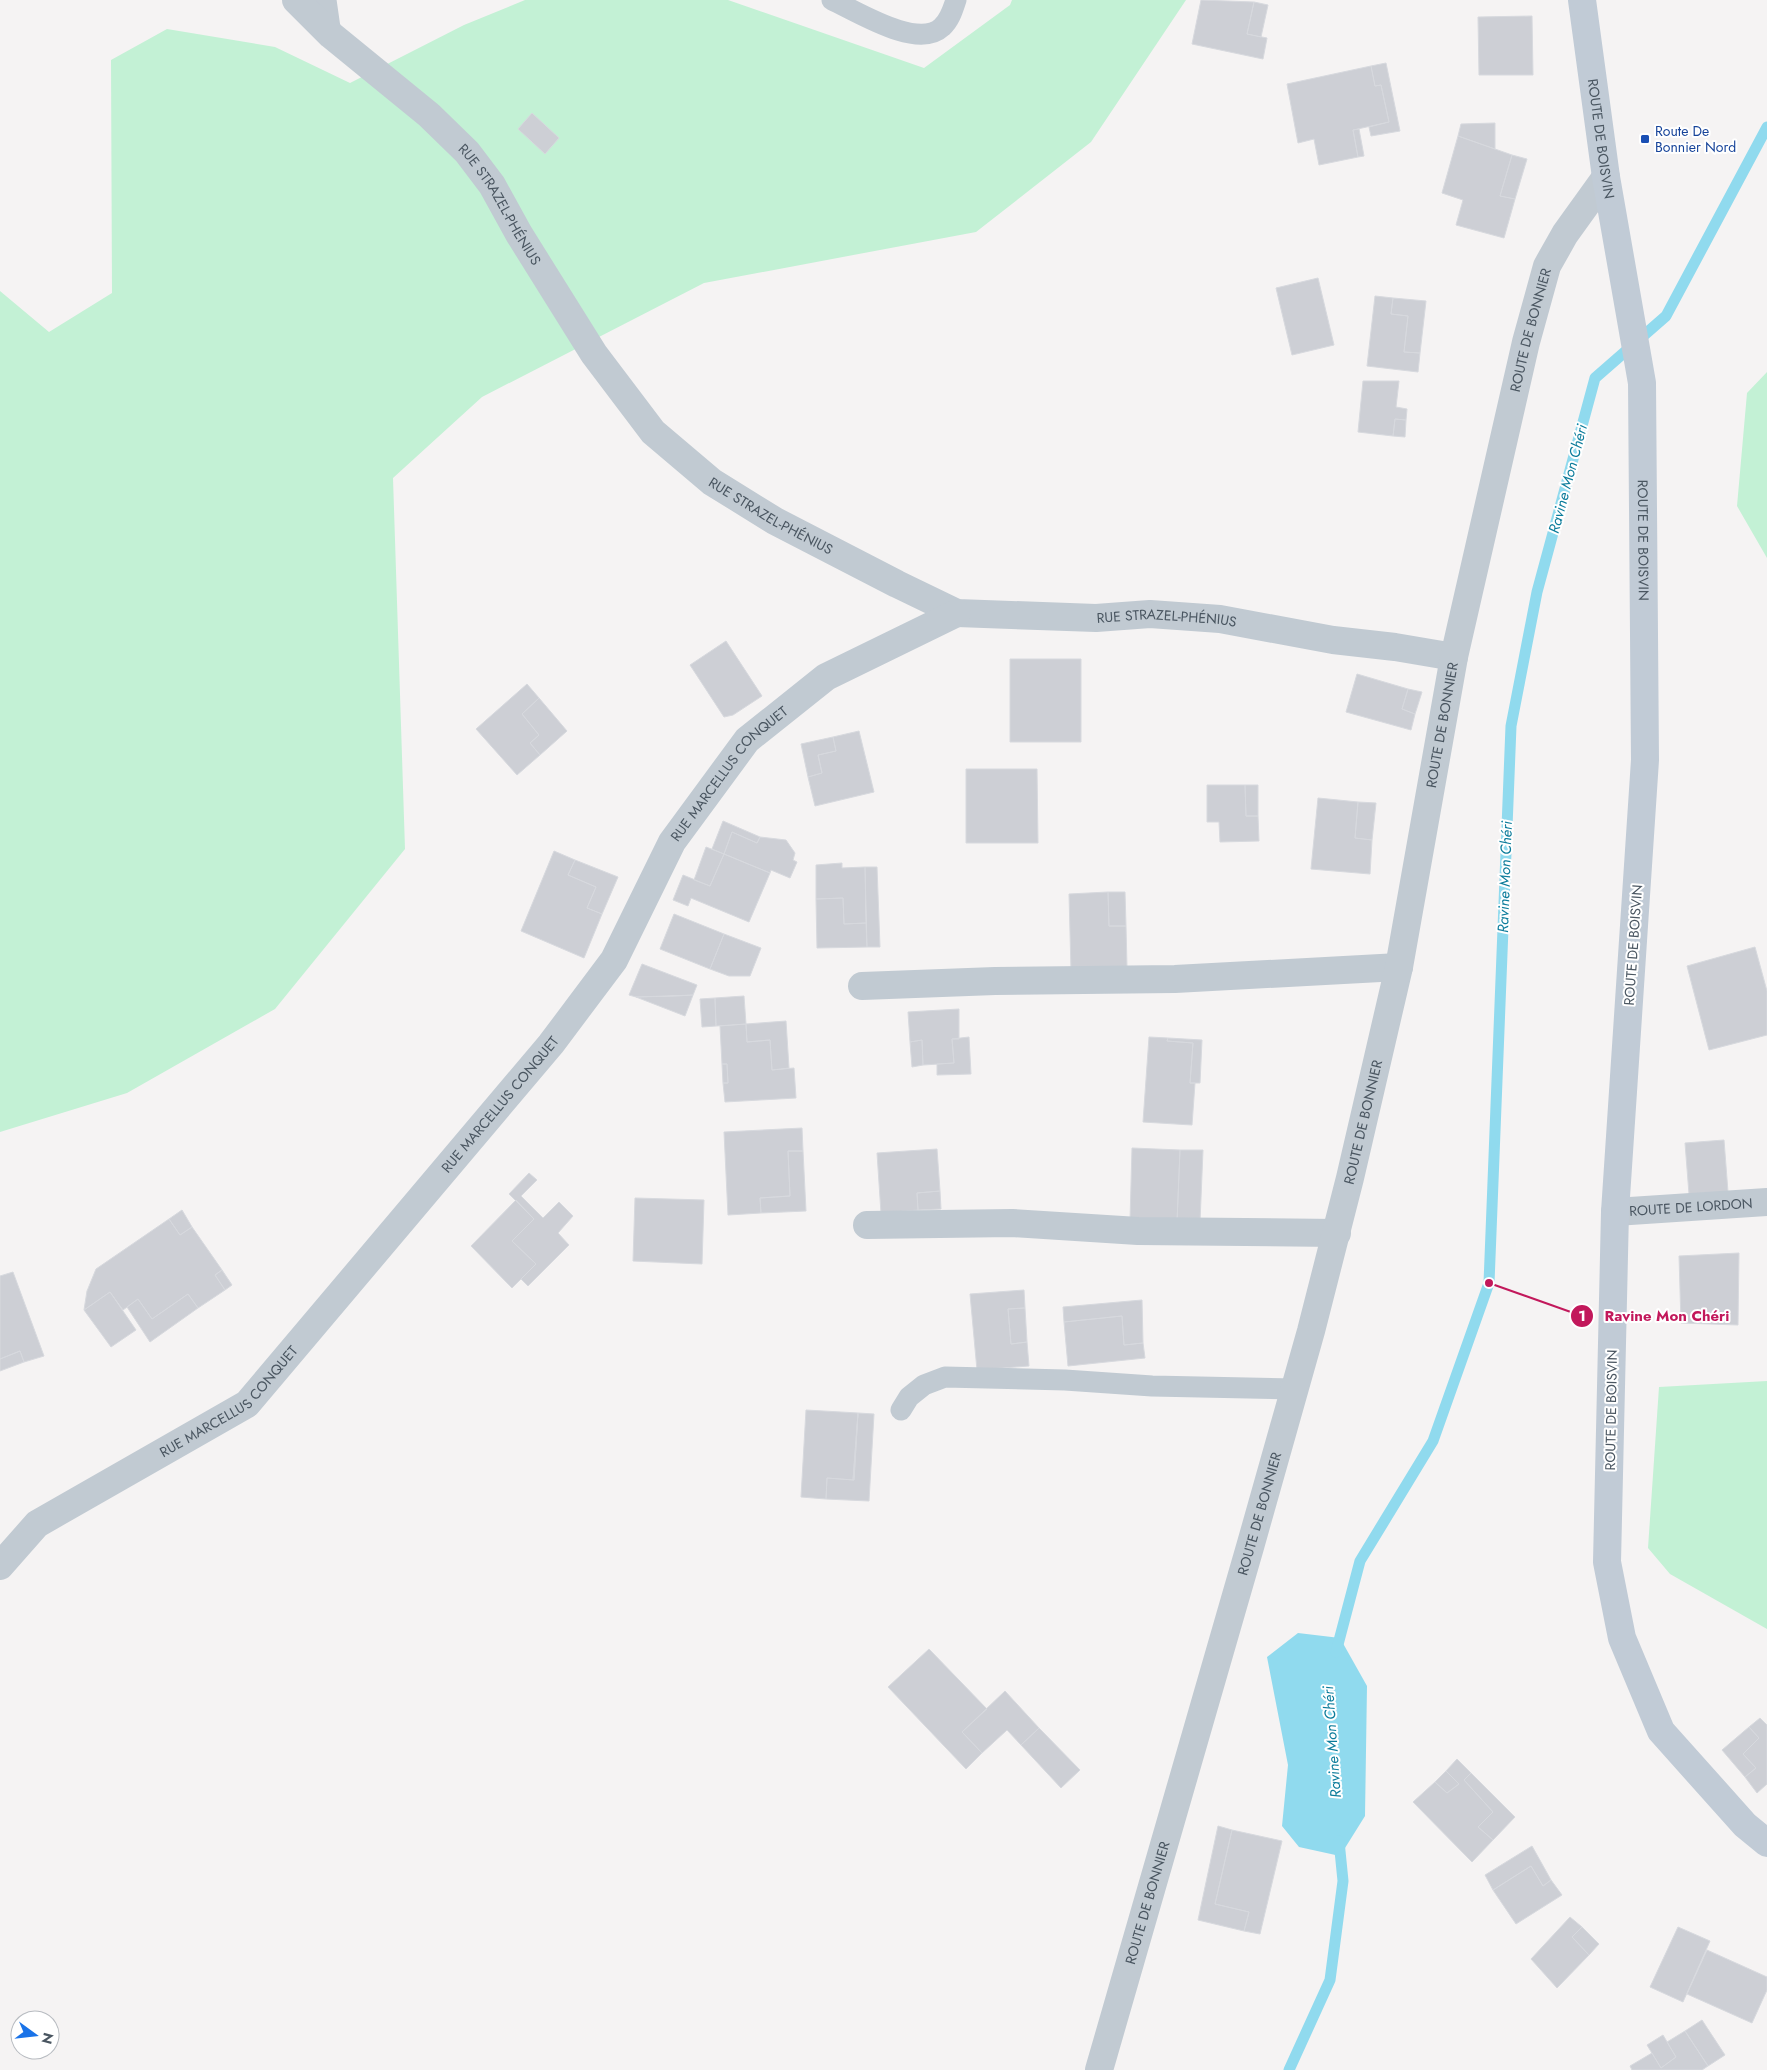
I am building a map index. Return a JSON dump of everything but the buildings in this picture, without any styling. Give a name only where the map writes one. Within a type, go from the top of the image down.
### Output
[{"type":"main road","name":"ROUTE DE BOISVIN","points":[[1582,0],[1606,177],[1641,371],[1645,760],[1615,1212],[1607,1562],[1622,1638],[1661,1731],[1744,1825],[1767,1843]]},
{"type":"street","name":"RUE STRAZEL-PHÉNIUS","points":[[296,0],[331,35],[428,115],[467,152],[492,185],[519,234],[594,354],[653,432],[712,482],[775,521],[958,613],[1096,618],[1150,614],[1220,619],[1333,640],[1395,647],[1454,657]]},
{"type":"street","name":"ROUTE DE BONNIER","points":[[1099,2070],[1295,1389],[1378,1065],[1399,967],[1454,657],[1526,342],[1547,266],[1565,234],[1606,177]]},
{"type":"street","name":"RUE MARCELLUS CONQUET","points":[[0,1566],[37,1524],[247,1404],[550,1044],[614,960],[672,842],[747,740],[826,677],[958,613]]},
{"type":"street","points":[[862,986],[995,981],[1175,979],[1399,967]]},
{"type":"street","name":"ROUTE DE LORDON","points":[[1615,1212],[1767,1202]]},
{"type":"street","points":[[867,1225],[1012,1223],[1138,1231],[1336,1233]]},
{"type":"lane","points":[[326,0],[331,35]]},
{"type":"lane","points":[[832,0],[907,33],[926,36],[942,28],[951,15],[956,0]]},
{"type":"lane","points":[[901,1410],[909,1396],[924,1385],[945,1377],[1065,1380],[1152,1386],[1295,1389]]},
{"type":"green space","points":[[525,0],[728,0],[924,68],[1010,5],[1012,0],[1186,0],[1091,142],[976,232],[704,283],[482,397],[393,478],[405,849],[275,1009],[127,1093],[0,1132],[0,291],[49,332],[112,293],[111,60],[167,29],[275,47],[350,83],[464,25]]},
{"type":"green space","points":[[1767,372],[1767,558],[1737,506],[1747,393]]},
{"type":"green space","points":[[1767,1381],[1767,1629],[1670,1574],[1648,1548],[1659,1387]]},
{"type":"water","points":[[1298,1633],[1340,1638],[1367,1686],[1365,1816],[1340,1856],[1299,1847],[1282,1826],[1288,1765],[1267,1657]]},
{"type":"waterway","name":"Ravine Mon Chéri","points":[[1336,1652],[1360,1561],[1433,1441],[1489,1283],[1511,726],[1537,592],[1595,378],[1666,316],[1767,127]]},
{"type":"waterway","name":"Ravine Mon Chéri","points":[[1289,2070],[1330,1980],[1343,1881],[1339,1841]]},
{"type":"place","name":"Route De Bonnier Nord","points":[[1645,139]]},
{"type":"place","name":"Ravine Mon Chéri","points":[[1489,1283]]}]
